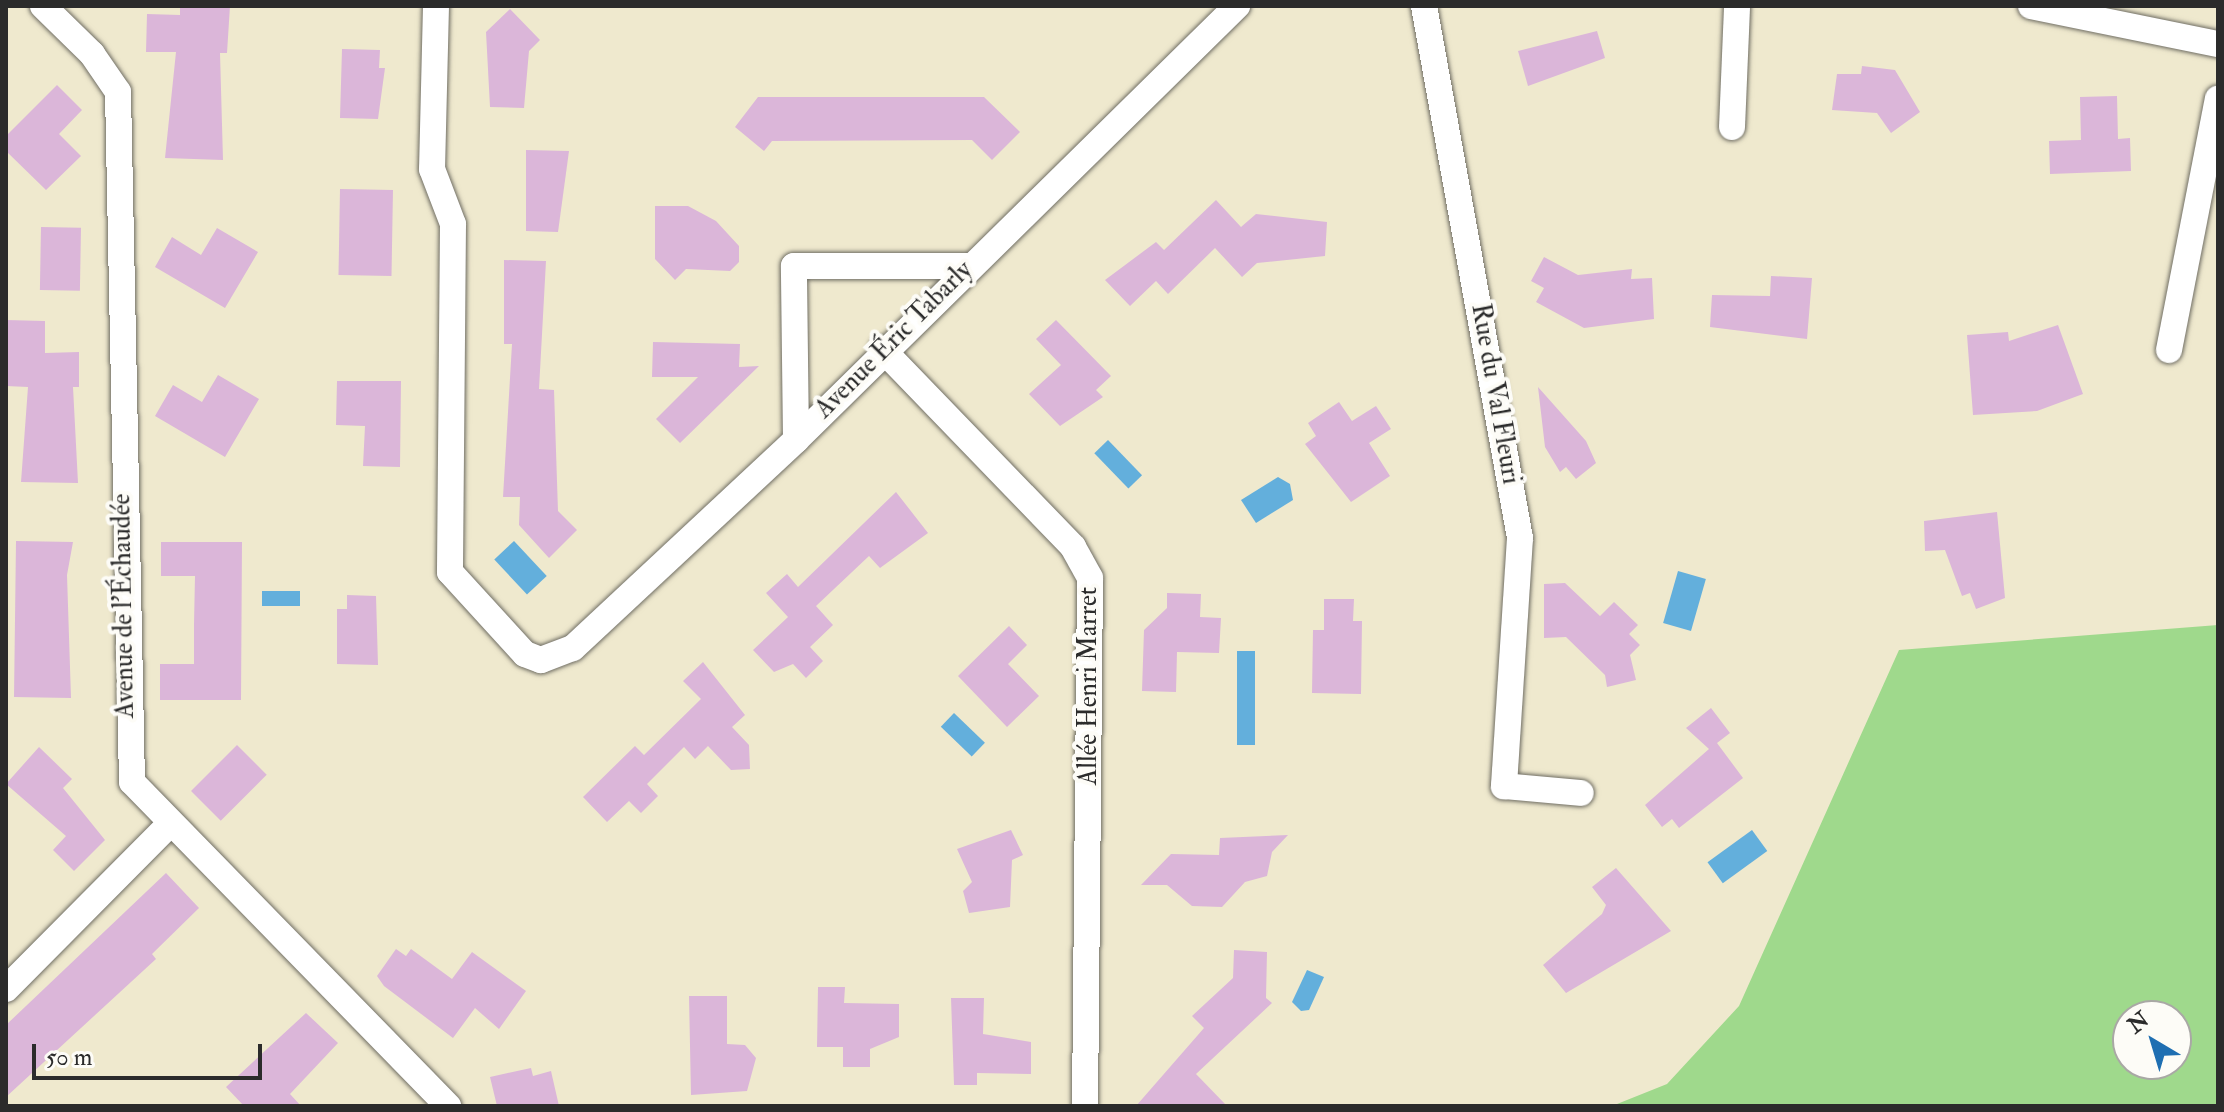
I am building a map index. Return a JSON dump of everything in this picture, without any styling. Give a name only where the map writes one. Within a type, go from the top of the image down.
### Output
[{"type":"street","name":"Avenue de l'Échaudée","points":[[43,6],[110,74],[118,92],[126,750],[132,782],[448,1106]]},
{"type":"street","name":"Avenue Éric Tabarly","points":[[436,6],[432,169],[453,224],[450,572],[525,654],[541,660],[573,648],[796,440],[882,349],[1237,6]]},
{"type":"street","name":"Rue du Val Fleuri","points":[[1424,6],[1436,19],[1520,538],[1504,786],[1581,793]]},
{"type":"street","points":[[1732,127],[1737,6]]},
{"type":"street","points":[[2034,6],[2218,44]]},
{"type":"street","points":[[2169,350],[2218,99]]},
{"type":"street","points":[[796,440],[794,266],[968,266]]},
{"type":"street","name":"Allée Henri Marret","points":[[882,349],[1073,547],[1090,578],[1085,1106]]},
{"type":"street","points":[[6,989],[170,824]]},
{"type":"green space","points":[[2218,625],[2218,1106],[1612,1106],[1667,1084],[1739,1006],[1899,650]]},
{"type":"water","points":[[1108,440],[1142,475],[1128,488],[1094,453]]},
{"type":"water","points":[[1278,477],[1290,484],[1293,500],[1256,523],[1241,500]]},
{"type":"water","points":[[514,541],[547,576],[527,595],[494,559]]},
{"type":"water","points":[[1678,571],[1706,579],[1691,631],[1663,623]]},
{"type":"water","points":[[262,591],[300,591],[300,606],[262,606]]},
{"type":"water","points":[[1237,651],[1255,651],[1255,745],[1237,745]]},
{"type":"water","points":[[954,713],[985,743],[972,757],[941,727]]},
{"type":"water","points":[[1752,830],[1767,851],[1723,883],[1708,862]]},
{"type":"water","points":[[1307,970],[1324,977],[1309,1010],[1301,1011],[1292,1002]]},
{"type":"building","points":[[180,6],[230,6],[227,53],[220,53],[223,160],[165,158],[176,52],[146,52],[147,14],[180,15]]},
{"type":"building","points":[[510,9],[540,40],[529,51],[524,108],[490,107],[486,32]]},
{"type":"building","points":[[1597,31],[1605,58],[1528,86],[1518,51]]},
{"type":"building","points":[[342,49],[380,50],[379,68],[385,68],[378,119],[340,118]]},
{"type":"building","points":[[1862,66],[1895,70],[1920,112],[1891,133],[1877,113],[1832,110],[1837,74],[1861,74]]},
{"type":"building","points":[[57,85],[82,110],[59,134],[81,156],[46,190],[6,151],[6,136]]},
{"type":"building","points":[[2117,96],[2118,139],[2130,138],[2131,171],[2050,174],[2049,141],[2081,140],[2080,97]]},
{"type":"building","points":[[758,97],[984,97],[1020,132],[992,160],[972,140],[772,141],[764,151],[735,127]]},
{"type":"building","points":[[526,150],[569,151],[558,232],[526,231]]},
{"type":"building","points":[[340,189],[393,190],[391,276],[338,275]]},
{"type":"building","points":[[1216,200],[1241,227],[1256,214],[1327,222],[1325,256],[1257,263],[1242,277],[1215,248],[1168,294],[1156,281],[1130,306],[1105,280],[1156,242],[1164,250]]},
{"type":"building","points":[[655,206],[688,206],[716,221],[739,246],[739,262],[730,271],[686,269],[675,280],[655,259]]},
{"type":"building","points":[[41,227],[81,228],[80,291],[40,290]]},
{"type":"building","points":[[217,228],[258,252],[225,308],[155,267],[172,237],[201,255]]},
{"type":"building","points":[[1544,257],[1578,275],[1632,269],[1631,279],[1652,278],[1654,319],[1584,328],[1536,302],[1544,288],[1531,281]]},
{"type":"building","points":[[504,260],[546,261],[539,389],[554,390],[558,511],[577,530],[549,558],[519,525],[520,497],[503,497],[512,344],[504,344]]},
{"type":"building","points":[[1771,276],[1812,278],[1807,339],[1710,327],[1712,295],[1770,296]]},
{"type":"building","points":[[6,320],[45,321],[45,353],[79,352],[79,387],[73,387],[78,483],[21,482],[28,387],[6,386]]},
{"type":"building","points":[[1056,320],[1111,376],[1096,390],[1103,397],[1060,426],[1029,394],[1061,365],[1036,339]]},
{"type":"building","points":[[2058,325],[2083,394],[2037,411],[1973,415],[1967,335],[2008,332],[2009,341]]},
{"type":"building","points":[[653,342],[740,344],[739,367],[759,366],[680,443],[656,419],[698,377],[652,377]]},
{"type":"building","points":[[218,375],[259,399],[225,457],[155,416],[173,385],[202,402]]},
{"type":"building","points":[[337,381],[401,381],[400,467],[363,466],[365,426],[336,425]]},
{"type":"building","points":[[1538,387],[1586,441],[1596,463],[1576,479],[1566,467],[1560,472],[1545,447]]},
{"type":"building","points":[[1339,402],[1352,421],[1376,406],[1391,429],[1369,443],[1390,476],[1351,502],[1305,444],[1316,436],[1308,423]]},
{"type":"building","points":[[896,492],[928,533],[880,568],[869,556],[816,606],[833,625],[810,647],[823,661],[806,678],[793,664],[774,672],[753,650],[788,617],[766,593],[787,574],[798,587]]},
{"type":"building","points":[[1997,512],[2005,598],[1976,609],[1970,593],[1962,596],[1945,550],[1925,551],[1924,521]]},
{"type":"building","points":[[16,541],[73,542],[67,575],[71,698],[14,697]]},
{"type":"building","points":[[161,542],[242,542],[241,700],[160,700],[160,664],[194,664],[195,576],[161,576]]},
{"type":"building","points":[[1565,583],[1600,616],[1614,602],[1638,625],[1629,634],[1640,645],[1630,655],[1636,680],[1607,687],[1605,675],[1566,637],[1544,638],[1544,584]]},
{"type":"building","points":[[1167,593],[1201,594],[1200,617],[1221,618],[1219,653],[1177,652],[1176,692],[1142,691],[1144,630],[1167,608]]},
{"type":"building","points":[[347,595],[376,596],[378,665],[337,664],[337,609],[347,609]]},
{"type":"building","points":[[1324,599],[1354,599],[1353,621],[1362,621],[1361,694],[1312,693],[1313,630],[1324,630]]},
{"type":"building","points":[[1009,626],[1027,645],[1008,664],[1039,696],[1007,727],[958,676]]},
{"type":"building","points":[[703,662],[745,715],[732,727],[749,745],[750,769],[731,770],[708,746],[695,759],[684,747],[647,784],[658,796],[641,813],[629,801],[607,822],[583,797],[635,746],[644,755],[701,699],[683,681]]},
{"type":"building","points":[[1711,708],[1730,733],[1717,743],[1743,778],[1679,828],[1672,819],[1662,827],[1645,805],[1709,749],[1686,728]]},
{"type":"building","points":[[237,745],[267,775],[221,821],[191,791]]},
{"type":"building","points":[[39,747],[72,779],[63,788],[105,840],[74,871],[53,850],[66,836],[6,784]]},
{"type":"building","points":[[1011,830],[1023,855],[1012,860],[1010,907],[969,913],[963,891],[972,882],[957,849]]},
{"type":"building","points":[[1288,835],[1272,852],[1267,876],[1245,882],[1222,907],[1192,906],[1167,885],[1141,885],[1171,854],[1219,855],[1220,838]]},
{"type":"building","points":[[1616,868],[1671,931],[1566,993],[1543,965],[1602,914],[1606,905],[1592,887]]},
{"type":"building","points":[[166,873],[199,908],[152,954],[156,959],[6,1097],[6,1025]]},
{"type":"building","points":[[396,949],[406,956],[411,949],[452,979],[472,952],[526,991],[499,1029],[475,1008],[453,1038],[384,986],[377,976]]},
{"type":"building","points":[[1234,950],[1267,952],[1266,998],[1272,1003],[1196,1074],[1227,1106],[1136,1106],[1204,1028],[1192,1016],[1233,978]]},
{"type":"building","points":[[818,987],[845,987],[844,1003],[899,1004],[899,1037],[870,1049],[870,1067],[843,1067],[843,1047],[817,1047]]},
{"type":"building","points":[[689,996],[727,996],[727,1044],[745,1045],[756,1058],[747,1091],[691,1095]]},
{"type":"building","points":[[951,998],[984,998],[983,1034],[1031,1042],[1031,1074],[977,1073],[977,1085],[954,1085]]},
{"type":"building","points":[[306,1013],[338,1043],[290,1094],[301,1106],[244,1106],[226,1087]]},
{"type":"building","points":[[531,1068],[533,1076],[551,1071],[559,1106],[497,1106],[490,1077]]}]
